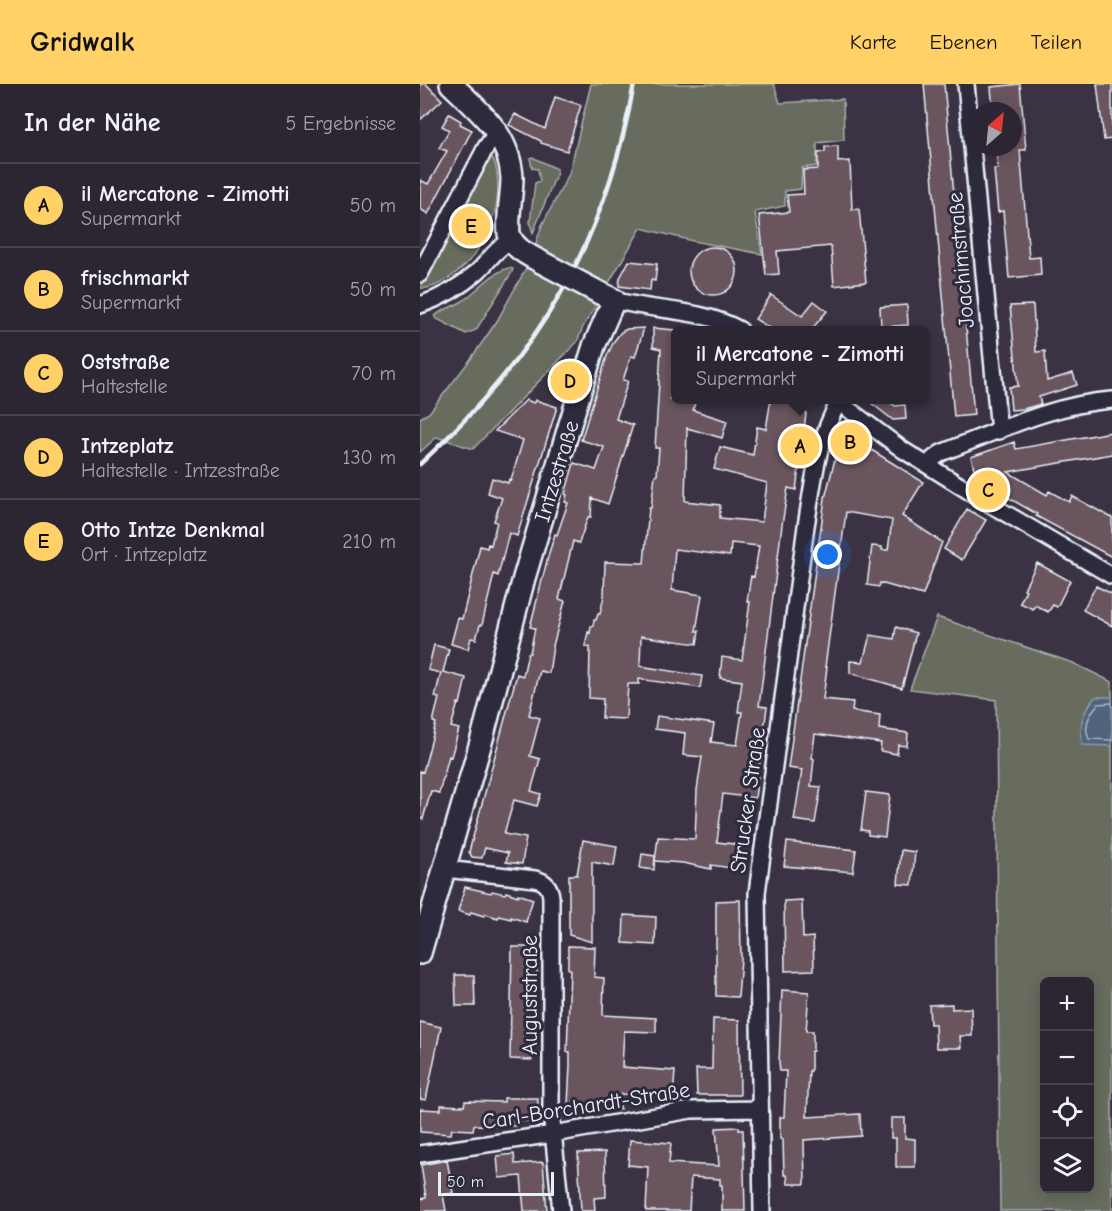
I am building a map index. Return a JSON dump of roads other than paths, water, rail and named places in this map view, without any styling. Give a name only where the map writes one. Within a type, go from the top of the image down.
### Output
[{"type":"main road","points":[[451,84],[479,111],[503,141],[512,179],[508,227],[511,241],[519,249],[541,262],[606,296]]},
{"type":"main road","name":"Intzestraße","points":[[420,953],[423,931],[445,868],[524,578],[594,346],[606,296]]},
{"type":"street","name":"Joachimstraße","points":[[966,84],[999,431]]},
{"type":"street","points":[[420,274],[486,147],[499,135]]},
{"type":"street","points":[[420,305],[442,297],[462,284],[478,271],[498,249],[511,241]]},
{"type":"street","points":[[606,296],[630,305],[695,313],[732,326]]},
{"type":"street","points":[[929,466],[933,459],[941,453],[999,431],[1074,404],[1112,400]]},
{"type":"street","name":"Strucker Straße","points":[[762,1211],[757,893],[806,526],[816,469],[825,433],[836,404]]},
{"type":"street","points":[[841,404],[929,466],[1112,576]]},
{"type":"street","name":"Auguststraße","points":[[445,868],[536,879],[542,881],[550,889],[551,1111],[561,1211]]},
{"type":"street","name":"Carl-Borchardt-Straße","points":[[420,1154],[692,1110],[760,1109]]},
{"type":"water","points":[[1095,697],[1112,697],[1112,746],[1082,745],[1082,720]]},
{"type":"railway","points":[[420,464],[500,381],[532,338],[561,293],[585,246],[605,196],[621,142],[634,84]]},
{"type":"place","name":"Otto Intze Denkmal","points":[[471,226]]},
{"type":"place","name":"Intzeplatz","points":[[570,381]]},
{"type":"place","name":"frischmarkt","points":[[850,442]]},
{"type":"place","name":"il Mercatone - Zimotti","points":[[800,446]]},
{"type":"place","name":"Oststraße","points":[[988,490]]}]
